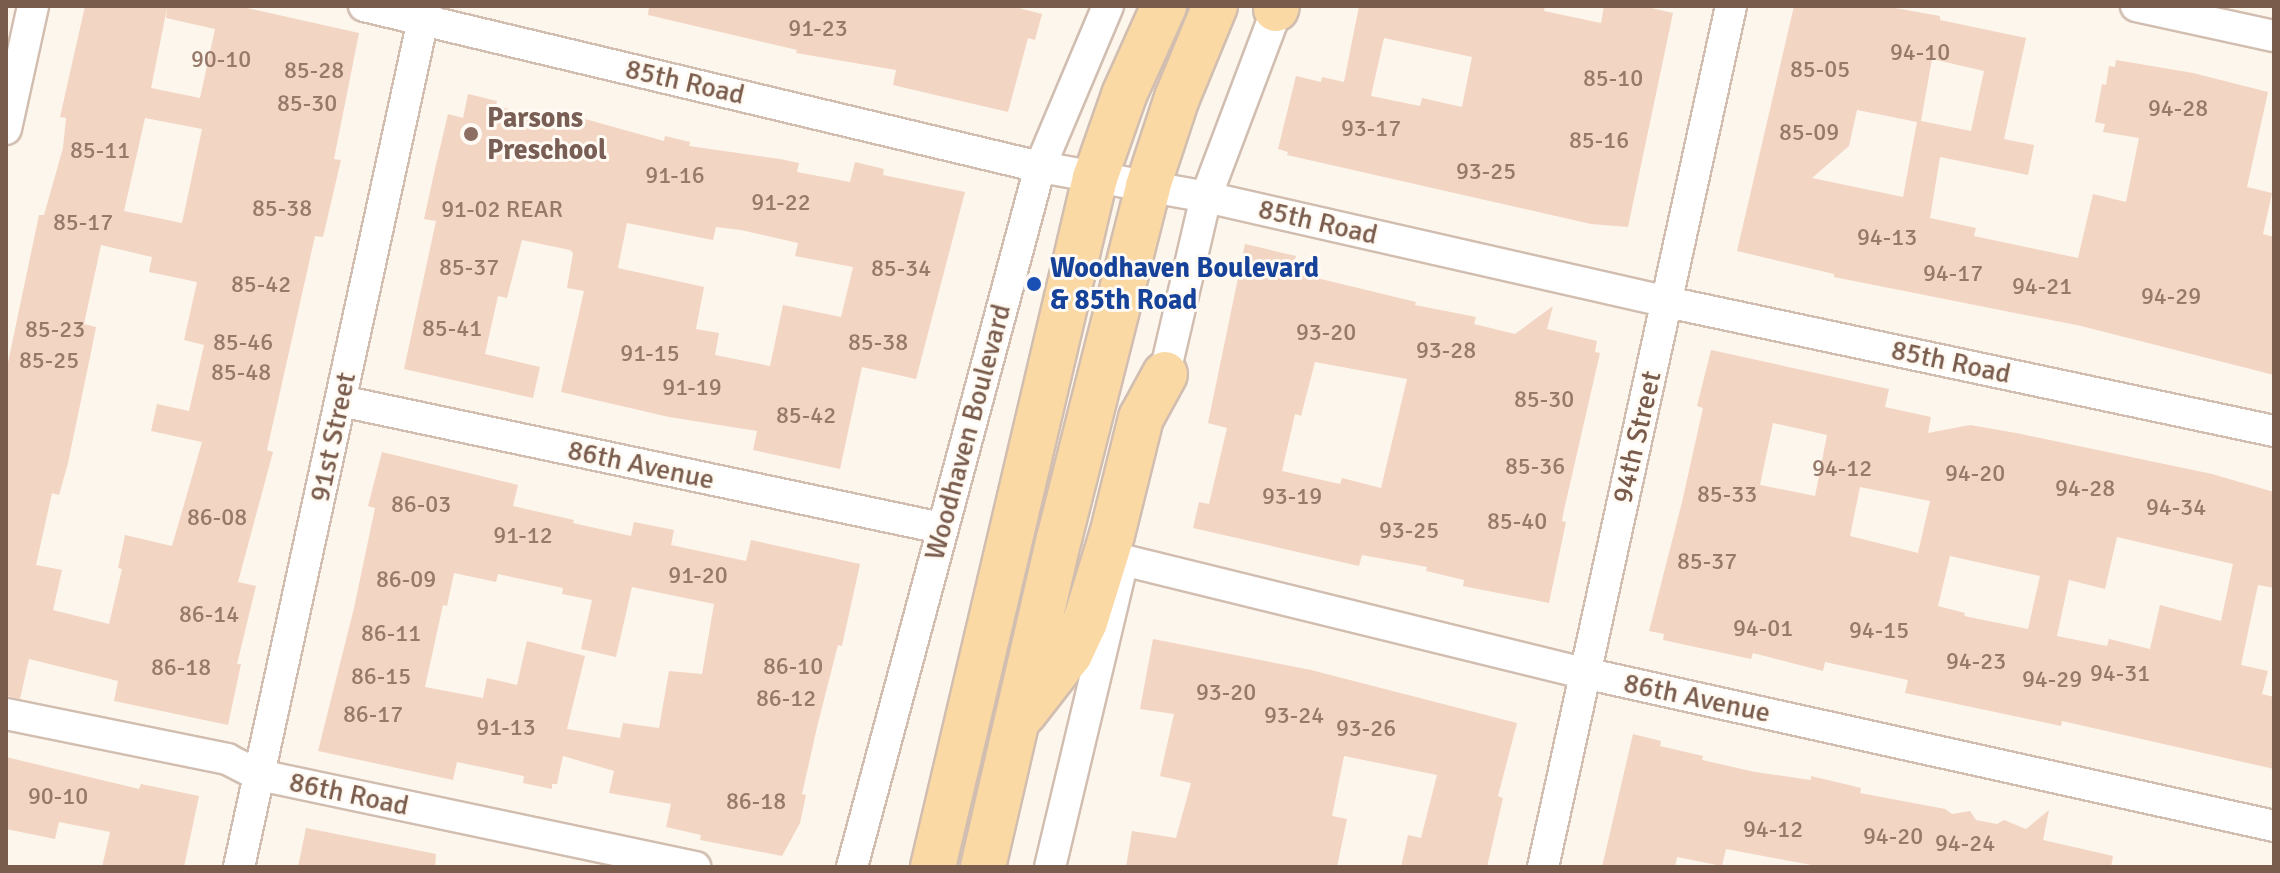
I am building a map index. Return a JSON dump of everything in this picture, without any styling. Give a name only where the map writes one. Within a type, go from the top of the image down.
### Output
[{"type":"main road","points":[[933,867],[1095,178],[1124,95],[1164,6]]},
{"type":"main road","points":[[983,867],[1148,186],[1177,98],[1215,6]]},
{"type":"main road","points":[[1016,724],[1070,654],[1085,622],[1112,535],[1141,418],[1165,374]]},
{"type":"street","points":[[6,129],[33,6]]},
{"type":"street","name":"85th Road","points":[[364,6],[425,13],[1040,167],[1206,197],[1667,302],[2274,431]]},
{"type":"street","name":"Woodhaven Boulevard","points":[[852,867],[1040,167],[1108,6]]},
{"type":"street","name":"94th Street","points":[[1543,867],[1731,6]]},
{"type":"street","points":[[2136,6],[2274,36]]},
{"type":"street","points":[[1050,867],[1206,197],[1277,7]]},
{"type":"street","name":"91st Street","points":[[239,867],[425,13]]},
{"type":"street","name":"86th Avenue","points":[[341,401],[941,528]]},
{"type":"street","name":"86th Avenue","points":[[1123,560],[1584,673],[2274,826]]},
{"type":"street","name":"86th Road","points":[[6,714],[227,759],[259,775],[695,867]]},
{"type":"building","points":[[85,6],[238,6],[359,33],[334,159],[341,160],[323,237],[315,236],[267,450],[273,452],[238,582],[256,586],[237,664],[241,664],[228,725],[114,701],[118,681],[29,659],[20,699],[6,696],[6,372],[39,215],[44,215],[63,148],[66,118],[60,117]],"holes":[[[167,8],[166,18],[215,29],[200,98],[151,88]],[[145,118],[202,129],[182,223],[124,211]],[[101,245],[152,257],[149,272],[197,282],[184,340],[204,345],[189,411],[157,404],[151,431],[202,442],[172,546],[125,535],[118,568],[122,569],[109,624],[53,610],[62,570],[36,565],[52,493],[59,495],[68,463],[96,327],[84,324]]]},
{"type":"building","points":[[649,6],[1011,6],[1042,14],[1035,40],[1028,38],[1008,112],[893,85],[896,70],[796,53],[797,50],[648,15]]},
{"type":"building","points":[[1359,6],[1545,6],[1544,11],[1601,23],[1604,6],[1643,6],[1673,13],[1628,227],[1591,224],[1287,155],[1288,152],[1278,149],[1296,76],[1321,82],[1322,77],[1344,82]],"holes":[[[1384,38],[1472,57],[1462,107],[1422,98],[1420,106],[1371,96]]]},
{"type":"building","points":[[1794,6],[1884,6],[1940,16],[1940,20],[2026,38],[2004,139],[2034,145],[2028,175],[1940,157],[1930,218],[1976,228],[1974,236],[2078,258],[2093,194],[2126,202],[2139,138],[2103,132],[2105,124],[2095,122],[2102,84],[2106,85],[2109,66],[2115,67],[2116,60],[2193,73],[2268,92],[2247,187],[2272,193],[2263,234],[2274,237],[2274,375],[2081,326],[1834,277],[1834,274],[1737,251]],"holes":[[[1932,59],[1984,71],[1971,131],[1921,121]],[[1857,110],[1917,122],[1903,197],[1812,178],[1849,146]]]},
{"type":"building","points":[[468,94],[497,101],[496,106],[565,122],[567,114],[664,141],[665,136],[690,142],[689,146],[799,163],[797,172],[850,182],[855,162],[884,169],[883,175],[965,192],[916,379],[862,367],[840,469],[753,450],[757,431],[669,417],[561,392],[584,291],[567,288],[573,253],[570,250],[522,240],[507,298],[498,296],[485,354],[540,367],[533,398],[404,369],[436,221],[424,219],[435,169],[448,114],[463,118]],"holes":[[[627,223],[713,240],[716,227],[741,230],[798,243],[795,256],[853,267],[841,317],[783,305],[770,366],[715,355],[719,333],[696,329],[704,287],[618,268]]]},
{"type":"building","points":[[1245,244],[1296,256],[1292,272],[1416,302],[1415,305],[1476,317],[1474,324],[1515,334],[1553,306],[1547,329],[1597,341],[1595,352],[1600,353],[1564,510],[1562,521],[1566,522],[1549,603],[1463,586],[1464,580],[1426,571],[1427,567],[1362,555],[1359,566],[1193,528],[1199,502],[1209,504],[1227,428],[1208,423]],"holes":[[[1315,362],[1407,379],[1381,488],[1342,478],[1340,484],[1282,471],[1295,414],[1301,416]]]},
{"type":"building","points":[[1711,350],[1889,389],[1885,407],[1931,417],[1928,433],[1970,425],[2212,474],[2274,492],[2274,588],[2258,585],[2241,665],[2268,671],[2262,694],[2274,697],[2274,769],[2062,721],[2061,726],[1905,693],[1908,680],[1825,662],[1823,671],[1753,653],[1751,659],[1663,640],[1664,634],[1649,631],[1703,408],[1697,406]],"holes":[[[1773,423],[1827,435],[1815,496],[1760,485]],[[1860,487],[1930,501],[1918,553],[1850,536]],[[2117,537],[2233,564],[2221,621],[2160,605],[2150,649],[2109,639],[2107,646],[2057,636],[2069,580],[2105,589]],[[1950,556],[2040,576],[2028,629],[1964,616],[1965,613],[1938,606]]]},
{"type":"building","points":[[382,452],[518,485],[513,506],[574,520],[573,523],[631,536],[634,522],[674,530],[671,545],[746,561],[751,540],[860,564],[842,646],[838,645],[818,723],[802,794],[806,795],[800,823],[782,856],[700,840],[701,835],[666,827],[671,804],[609,793],[614,771],[563,756],[557,784],[552,784],[552,789],[523,783],[524,776],[457,762],[453,780],[318,751],[375,508],[368,506]],"holes":[[[454,573],[496,582],[498,574],[563,588],[562,594],[592,600],[581,649],[616,657],[632,587],[714,604],[702,674],[669,671],[659,728],[623,723],[620,738],[567,729],[585,656],[527,641],[517,685],[487,678],[483,698],[425,687],[443,605],[447,606]]]},
{"type":"building","points":[[1153,639],[1311,670],[1517,723],[1498,796],[1503,798],[1487,867],[1401,867],[1408,835],[1421,838],[1437,775],[1344,756],[1332,816],[1347,819],[1337,867],[1126,867],[1132,831],[1176,838],[1191,783],[1160,776],[1174,714],[1140,709]]},
{"type":"building","points":[[1633,734],[1661,741],[1660,746],[1703,756],[1702,760],[1755,772],[1811,780],[1811,776],[1861,788],[1860,793],[1945,809],[1952,814],[1970,811],[1976,820],[1997,824],[2004,820],[2026,829],[2049,810],[2043,840],[2113,856],[2111,867],[1822,867],[1726,849],[1722,866],[1677,857],[1675,867],[1602,867]]},
{"type":"building","points":[[6,757],[139,789],[141,784],[199,796],[184,867],[102,867],[110,832],[59,822],[55,839],[6,829]]},
{"type":"building","points":[[306,828],[436,854],[435,867],[298,867]]},
{"type":"place","name":"Parsons Preschool","points":[[471,134]]},
{"type":"place","name":"Woodhaven Boulevard & 85th Road","points":[[1034,284]]}]
